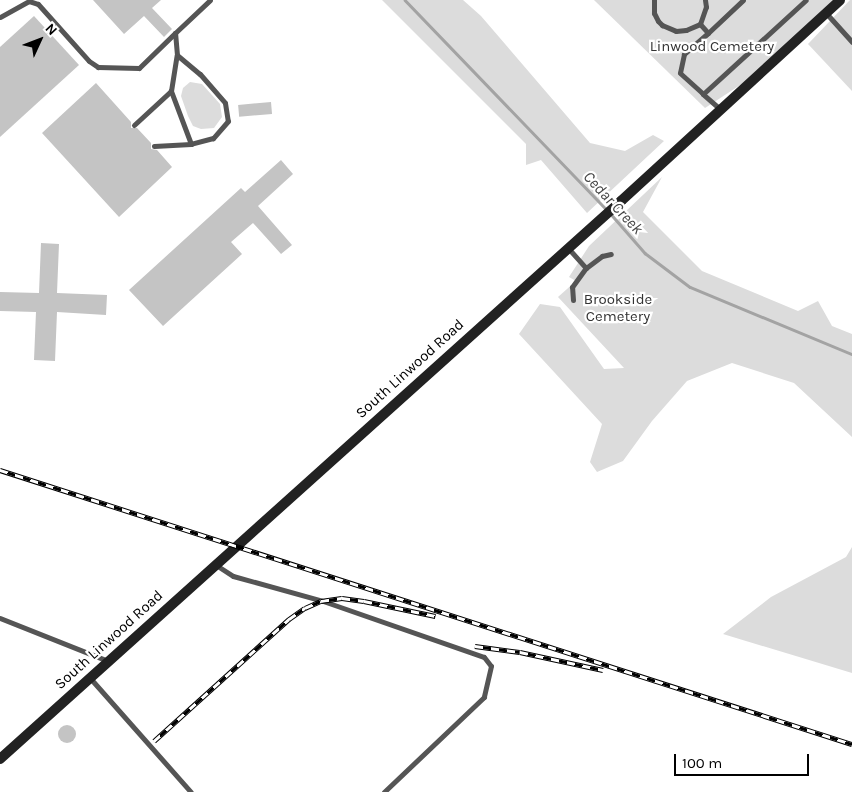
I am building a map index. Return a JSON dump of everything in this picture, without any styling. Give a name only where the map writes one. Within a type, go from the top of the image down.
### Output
[{"type":"main road","name":"South Linwood Road","points":[[0,759],[621,201],[840,0]]},
{"type":"lane","points":[[0,17],[29,1],[38,4],[89,61],[98,67],[139,68],[210,0]]},
{"type":"lane","points":[[654,0],[654,13],[658,21],[670,30],[686,30],[700,24],[706,7],[705,0]]},
{"type":"lane","points":[[720,110],[680,72],[684,54],[743,0]]},
{"type":"lane","points":[[703,94],[806,0]]},
{"type":"lane","points":[[826,14],[852,42]]},
{"type":"lane","points":[[700,24],[708,32]]},
{"type":"lane","points":[[175,34],[177,55],[171,91],[191,144]]},
{"type":"lane","points":[[154,146],[191,144],[213,138],[228,121],[225,103],[200,74],[177,55]]},
{"type":"lane","points":[[134,125],[171,91]]},
{"type":"lane","points":[[567,248],[586,268]]},
{"type":"lane","points":[[572,300],[572,287],[586,268],[602,256],[611,254]]},
{"type":"lane","points":[[215,565],[233,576],[323,601],[484,657],[491,666],[484,698],[384,792]]},
{"type":"lane","points":[[0,618],[108,661]]},
{"type":"lane","points":[[89,678],[191,792]]},
{"type":"green space","points":[[382,0],[463,0],[481,16],[590,143],[625,151],[653,135],[664,141],[587,213],[541,160],[526,165],[526,144]]},
{"type":"green space","name":"Linwood Cemetery","points":[[594,0],[840,0],[771,65],[705,108]]},
{"type":"green space","points":[[852,0],[852,91],[808,44]]},
{"type":"green space","points":[[190,82],[202,84],[220,104],[222,117],[214,128],[201,129],[193,126],[181,96],[183,88]]},
{"type":"green space","name":"Brookside Cemetery","points":[[662,177],[643,212],[702,271],[798,311],[818,301],[832,326],[852,334],[852,437],[794,383],[732,363],[687,381],[652,421],[623,461],[597,472],[590,462],[602,424],[519,334],[540,304],[560,307],[604,369],[624,368],[558,297],[576,281],[569,277],[589,246]]},
{"type":"green space","points":[[852,547],[852,673],[723,634],[771,597],[846,557]]},
{"type":"building","points":[[93,0],[161,0],[152,8],[172,29],[164,37],[144,16],[124,34]]},
{"type":"building","points":[[34,16],[79,65],[0,137],[0,47]]},
{"type":"building","points":[[96,83],[131,122],[131,128],[137,128],[151,143],[151,149],[157,150],[172,167],[119,217],[42,133]]},
{"type":"building","points":[[271,102],[272,114],[239,117],[238,105]]},
{"type":"building","points":[[281,160],[293,174],[258,206],[292,245],[281,254],[253,223],[231,242],[242,254],[163,326],[129,290],[241,188],[245,192]]},
{"type":"building","points":[[41,243],[59,244],[57,293],[107,295],[106,315],[57,312],[55,361],[34,360],[36,312],[0,311],[0,292],[39,293]]},
{"type":"building","points":[[67,725],[73,728],[76,734],[73,740],[67,743],[61,740],[58,734],[61,728]]},
{"type":"waterway","name":"Cedar Creek","points":[[405,0],[607,210]]},
{"type":"waterway","name":"Cedar Creek","points":[[611,214],[645,253],[690,287],[852,354]]},
{"type":"railway","points":[[0,470],[852,744]]},
{"type":"railway","points":[[154,741],[289,619],[305,608],[321,601],[342,598],[435,616]]},
{"type":"railway","points":[[475,646],[520,652],[603,670]]}]
